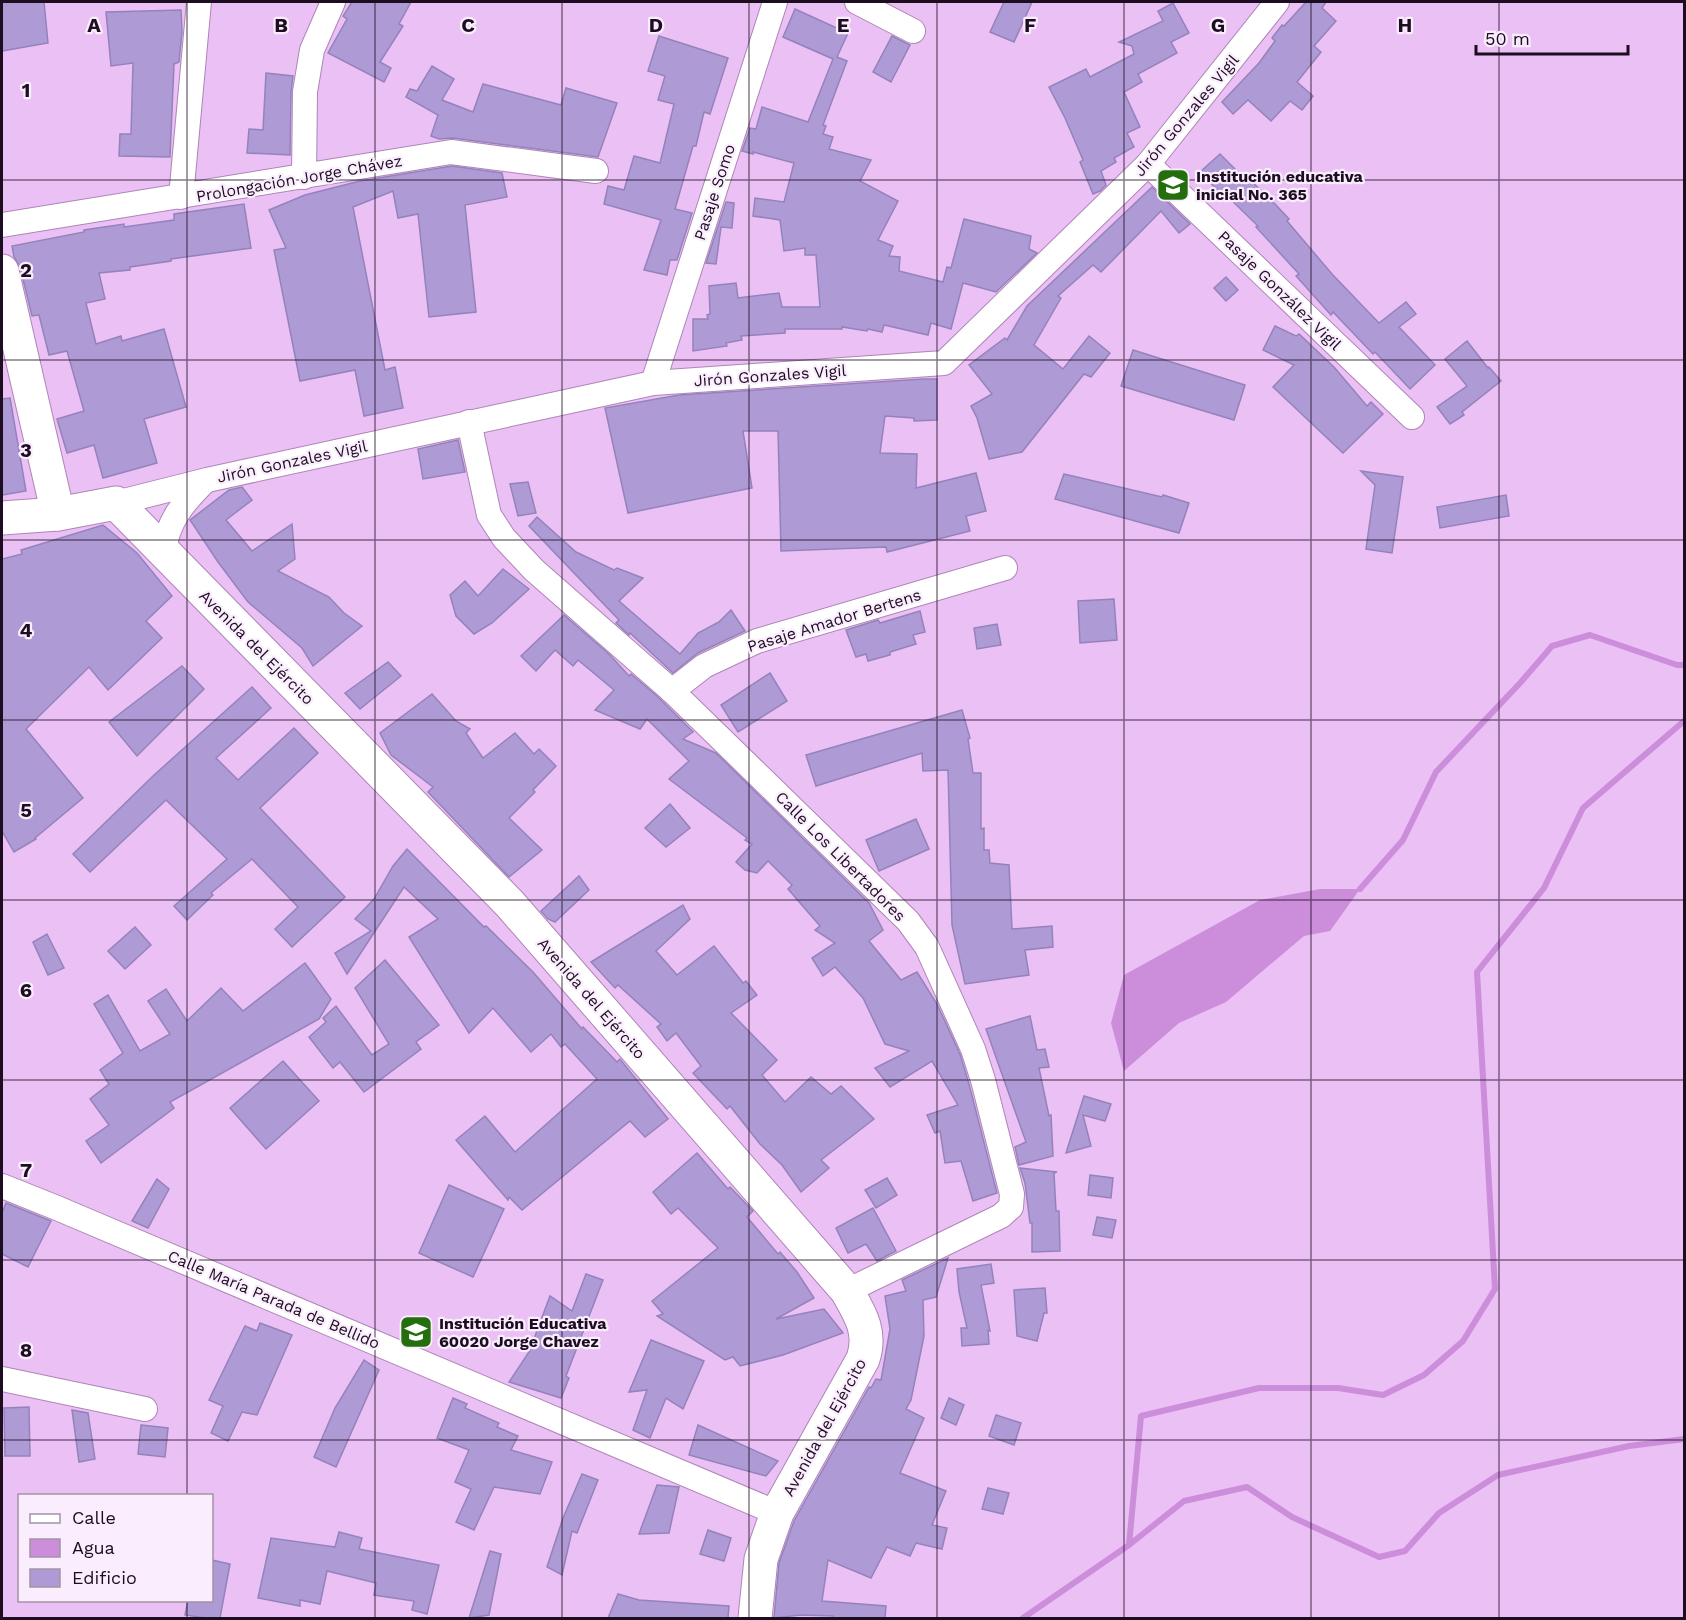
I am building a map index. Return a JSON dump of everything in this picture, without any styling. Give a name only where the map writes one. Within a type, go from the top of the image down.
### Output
[{"type":"main road","points":[[2,271],[58,514]]},
{"type":"main road","points":[[2,518],[58,514],[116,503]]},
{"type":"main road","name":"Avenida del Ejército","points":[[116,503],[510,904],[847,1291],[859,1313],[867,1336],[867,1347],[863,1359],[777,1513],[761,1559],[755,1618]]},
{"type":"main road","points":[[2,534],[58,514]]},
{"type":"street","points":[[181,197],[199,2]]},
{"type":"street","points":[[304,177],[305,92],[312,50],[333,2]]},
{"type":"street","name":"Pasaje Somo","points":[[653,383],[775,2]]},
{"type":"street","points":[[857,2],[913,31]]},
{"type":"street","name":"Jirón Gonzales Vigil","points":[[116,503],[207,480],[653,383],[944,363],[1148,164],[1277,2]]},
{"type":"street","name":"Prolongación Jorge Chávez","points":[[2,225],[451,152],[596,171]]},
{"type":"street","name":"Pasaje González Vigil","points":[[1148,164],[1412,417]]},
{"type":"street","name":"Calle Los Libertadores","points":[[469,422],[489,515],[504,538],[534,570],[672,691],[908,921],[927,947],[973,1049],[1012,1194],[1011,1207],[1002,1216],[847,1291]]},
{"type":"street","points":[[164,552],[165,537],[180,508],[207,480]]},
{"type":"street","name":"Pasaje Amador Bertens","points":[[672,691],[704,666],[757,641],[1005,567]]},
{"type":"street","name":"Calle María Parada de Bellido","points":[[2,1186],[777,1513]]},
{"type":"street","points":[[2,1379],[145,1409]]},
{"type":"water","points":[[1320,889],[1360,889],[1330,931],[1304,936],[1226,1002],[1179,1023],[1124,1071],[1111,1023],[1124,975],[1260,900]]},
{"type":"building","points":[[2,2],[44,2],[48,43],[2,51]]},
{"type":"building","points":[[352,2],[411,2],[399,24],[403,26],[380,62],[391,68],[384,82],[328,53],[347,19],[343,16]]},
{"type":"building","points":[[1004,2],[1032,2],[1014,42],[990,32]]},
{"type":"building","points":[[1306,2],[1326,2],[1322,8],[1336,21],[1314,46],[1321,52],[1297,82],[1313,96],[1302,110],[1290,101],[1271,121],[1248,100],[1233,114],[1222,102],[1259,63],[1275,41],[1272,38],[1282,25],[1284,26]]},
{"type":"building","points":[[1173,3],[1189,33],[1171,42],[1177,53],[1138,74],[1142,82],[1124,92],[1140,127],[1127,133],[1134,147],[1114,158],[1116,162],[1101,171],[1106,185],[1093,194],[1080,162],[1083,160],[1049,87],[1086,69],[1090,77],[1134,54],[1132,46],[1119,42],[1163,21],[1158,11]]},
{"type":"building","points":[[795,9],[848,33],[837,57],[847,61],[823,125],[826,126],[823,134],[833,137],[829,149],[871,160],[860,181],[898,201],[878,240],[893,246],[889,256],[900,257],[899,271],[943,282],[947,267],[951,268],[964,219],[1031,236],[1029,249],[1037,253],[996,292],[963,283],[951,329],[931,323],[928,335],[884,325],[882,332],[842,327],[842,329],[785,329],[785,333],[741,336],[742,340],[726,343],[727,346],[693,351],[693,319],[708,319],[707,315],[710,314],[709,286],[736,283],[738,298],[779,293],[782,307],[820,307],[816,255],[805,255],[805,248],[784,251],[780,220],[753,216],[755,198],[784,202],[794,163],[742,151],[750,128],[756,129],[762,107],[808,122],[833,59],[783,37]]},
{"type":"building","points":[[181,10],[182,32],[179,62],[174,64],[170,157],[119,156],[120,134],[131,134],[133,63],[111,66],[106,12]]},
{"type":"building","points":[[659,36],[728,58],[710,114],[704,112],[696,146],[693,146],[675,209],[692,213],[677,260],[670,260],[667,275],[644,270],[661,220],[604,204],[608,186],[624,190],[634,156],[660,163],[674,104],[658,100],[665,76],[648,71]]},
{"type":"building","points":[[892,36],[910,45],[891,82],[873,72]]},
{"type":"building","points":[[432,66],[454,79],[442,100],[473,112],[483,84],[561,105],[566,88],[617,103],[598,157],[453,138],[439,139],[431,136],[438,115],[406,97],[410,89],[417,91]]},
{"type":"building","points":[[266,73],[293,76],[290,155],[247,153],[249,129],[263,130]]},
{"type":"building","points":[[1220,154],[1276,205],[1332,274],[1379,323],[1406,302],[1416,314],[1399,327],[1435,365],[1410,389],[1333,312],[1331,315],[1296,276],[1299,274],[1256,227],[1258,226],[1224,193],[1222,195],[1200,172]]},
{"type":"building","points":[[452,166],[502,173],[507,197],[465,205],[476,312],[429,317],[418,214],[398,218],[393,191],[353,207],[385,370],[395,367],[403,408],[364,416],[355,370],[300,381],[274,250],[286,248],[269,210],[305,195],[360,181]]},
{"type":"building","points":[[1152,187],[1190,224],[1179,233],[1161,211],[1101,272],[1093,265],[1058,296],[1061,298],[1034,345],[1063,369],[1089,336],[1110,353],[1091,377],[1084,374],[1022,452],[989,459],[977,418],[971,406],[992,394],[969,365],[1005,338],[1007,340],[1027,306]]},
{"type":"building","points":[[726,202],[734,203],[732,228],[721,227],[716,264],[706,263]]},
{"type":"building","points":[[244,204],[251,248],[171,259],[171,261],[130,267],[130,270],[99,273],[105,299],[86,303],[96,344],[121,336],[122,341],[164,329],[186,407],[144,419],[157,463],[103,478],[94,445],[67,453],[57,419],[84,411],[67,351],[49,355],[39,315],[32,316],[20,267],[14,257],[12,246],[84,232],[84,230],[174,220],[174,214]]},
{"type":"building","points":[[1226,277],[1238,290],[1226,301],[1214,288]]},
{"type":"building","points":[[1275,326],[1296,336],[1299,334],[1334,367],[1367,406],[1371,402],[1383,414],[1343,453],[1273,387],[1294,365],[1263,350]]},
{"type":"building","points":[[1467,341],[1501,381],[1462,412],[1464,415],[1450,424],[1437,407],[1467,386],[1445,359]]},
{"type":"building","points":[[1133,350],[1245,385],[1234,420],[1121,386]]},
{"type":"building","points":[[937,379],[937,420],[914,421],[914,418],[885,416],[880,453],[917,454],[916,488],[976,473],[986,511],[966,516],[970,531],[887,552],[886,547],[781,551],[778,431],[743,431],[752,488],[628,513],[605,408],[679,395]]},
{"type":"building","points":[[10,398],[26,491],[2,495],[2,399]]},
{"type":"building","points":[[458,440],[465,472],[423,479],[418,449]]},
{"type":"building","points":[[1361,471],[1403,477],[1392,553],[1366,549],[1375,485]]},
{"type":"building","points":[[1064,474],[1162,497],[1163,495],[1189,503],[1179,533],[1055,499]]},
{"type":"building","points":[[528,482],[536,513],[518,516],[510,484]]},
{"type":"building","points":[[242,487],[252,500],[226,520],[252,551],[292,524],[295,559],[278,571],[329,597],[344,613],[362,626],[313,666],[302,648],[248,602],[190,520],[229,490]]},
{"type":"building","points":[[1506,495],[1509,516],[1440,528],[1437,507]]},
{"type":"building","points":[[537,517],[576,552],[614,570],[617,568],[643,578],[619,601],[680,654],[698,633],[719,622],[731,610],[745,631],[698,653],[673,673],[616,623],[619,620],[529,526]]},
{"type":"building","points":[[103,525],[137,553],[172,596],[146,621],[162,638],[108,690],[89,667],[26,729],[83,798],[36,839],[14,852],[2,831],[2,559],[22,554],[21,550]]},
{"type":"building","points":[[503,569],[529,589],[492,623],[474,634],[456,616],[450,595],[465,581],[478,596]]},
{"type":"building","points":[[1114,599],[1117,640],[1080,643],[1078,601]]},
{"type":"building","points":[[920,611],[925,632],[913,635],[916,644],[868,661],[866,654],[856,657],[846,630]]},
{"type":"building","points":[[564,615],[610,655],[629,676],[631,674],[657,696],[693,732],[683,739],[716,753],[869,903],[883,930],[869,941],[901,980],[917,972],[937,1004],[960,1054],[997,1193],[973,1201],[961,1161],[945,1163],[940,1131],[935,1133],[927,1115],[958,1105],[932,1061],[890,1087],[875,1068],[909,1051],[885,1044],[863,998],[835,967],[823,976],[812,958],[835,943],[815,930],[820,926],[788,889],[792,885],[768,861],[757,873],[745,870],[736,862],[752,844],[745,840],[747,838],[669,779],[689,761],[647,719],[640,729],[595,710],[614,690],[578,660],[573,666],[555,650],[536,671],[521,656]]},
{"type":"building","points":[[997,624],[1001,645],[977,649],[974,628]]},
{"type":"building","points":[[388,662],[401,676],[360,709],[345,693]]},
{"type":"building","points":[[182,666],[204,689],[137,756],[109,722]]},
{"type":"building","points":[[770,673],[787,701],[738,732],[721,705]]},
{"type":"building","points":[[252,687],[271,708],[216,758],[238,780],[294,728],[318,753],[260,808],[345,897],[292,947],[275,929],[298,907],[252,859],[211,893],[213,895],[187,920],[174,906],[227,859],[166,800],[90,872],[73,854],[153,776]]},
{"type":"building","points":[[432,694],[456,721],[470,729],[466,733],[483,758],[515,733],[534,754],[539,749],[556,766],[533,790],[535,792],[509,818],[542,850],[509,877],[428,792],[433,787],[391,755],[380,733]]},
{"type":"building","points":[[962,710],[970,738],[968,739],[973,773],[981,773],[981,829],[984,828],[984,850],[989,850],[990,863],[1009,865],[1012,929],[1052,926],[1053,947],[1025,950],[1029,975],[965,984],[952,925],[948,770],[923,771],[922,753],[816,786],[806,755]]},
{"type":"building","points":[[670,804],[690,828],[666,847],[645,828]]},
{"type":"building","points":[[916,819],[929,849],[879,871],[866,840]]},
{"type":"building","points":[[407,849],[484,927],[486,926],[533,972],[582,1029],[583,1027],[617,1062],[620,1059],[668,1119],[645,1137],[630,1121],[522,1210],[509,1197],[508,1200],[456,1140],[485,1116],[515,1152],[597,1079],[565,1044],[561,1047],[551,1034],[531,1052],[493,1008],[469,1033],[409,937],[438,919],[404,887],[347,974],[335,953],[371,931],[355,919],[374,899],[393,866]]},
{"type":"building","points":[[579,876],[589,890],[555,922],[548,919],[541,911]]},
{"type":"building","points":[[683,905],[690,919],[656,951],[677,975],[714,946],[743,983],[746,981],[757,995],[731,1013],[777,1060],[762,1075],[785,1102],[811,1077],[831,1094],[841,1086],[874,1119],[821,1160],[829,1168],[801,1192],[782,1165],[760,1144],[730,1106],[727,1109],[693,1073],[701,1066],[676,1033],[667,1041],[657,1027],[661,1024],[618,985],[615,988],[591,962]]},
{"type":"building","points":[[135,927],[151,945],[125,969],[108,951]]},
{"type":"building","points":[[47,934],[64,968],[48,975],[33,942]]},
{"type":"building","points":[[385,960],[439,1025],[416,1042],[421,1049],[364,1092],[340,1062],[333,1068],[309,1037],[326,1022],[323,1018],[336,1006],[372,1055],[389,1044],[355,988]]},
{"type":"building","points":[[305,963],[331,999],[319,1019],[170,1102],[174,1108],[101,1163],[86,1141],[109,1125],[90,1099],[109,1084],[100,1070],[123,1053],[94,1004],[108,995],[140,1051],[170,1034],[148,1001],[166,989],[187,1021],[221,988],[243,1011]]},
{"type":"building","points":[[1030,1016],[1037,1050],[1045,1049],[1049,1067],[1039,1068],[1049,1116],[1051,1115],[1053,1156],[1019,1165],[1015,1147],[1026,1142],[986,1029]]},
{"type":"building","points":[[283,1061],[319,1101],[266,1149],[230,1108]]},
{"type":"building","points":[[1084,1096],[1111,1104],[1105,1121],[1083,1115],[1091,1146],[1066,1153]]},
{"type":"building","points":[[697,1153],[728,1189],[730,1187],[753,1211],[747,1217],[778,1254],[780,1252],[797,1272],[814,1298],[776,1319],[824,1309],[843,1333],[783,1355],[740,1366],[733,1357],[725,1360],[657,1316],[663,1314],[652,1301],[718,1248],[678,1208],[671,1214],[653,1192]]},
{"type":"building","points":[[1020,1168],[1057,1172],[1054,1173],[1056,1211],[1059,1211],[1060,1251],[1032,1252],[1032,1223],[1030,1223],[1025,1183]]},
{"type":"building","points":[[1090,1175],[1113,1178],[1111,1198],[1088,1195]]},
{"type":"building","points":[[887,1178],[897,1195],[876,1208],[865,1190]]},
{"type":"building","points":[[157,1179],[169,1189],[148,1228],[132,1221]]},
{"type":"building","points":[[449,1185],[504,1209],[473,1277],[419,1253]]},
{"type":"building","points":[[6,1203],[51,1221],[28,1267],[2,1254],[2,1213]]},
{"type":"building","points":[[873,1208],[896,1251],[877,1261],[866,1244],[848,1253],[836,1228]]},
{"type":"building","points":[[1097,1217],[1116,1220],[1112,1238],[1093,1235]]},
{"type":"building","points":[[948,1258],[936,1297],[923,1300],[924,1336],[911,1400],[906,1409],[924,1418],[900,1473],[946,1491],[932,1525],[947,1528],[942,1549],[916,1543],[910,1556],[887,1547],[871,1578],[828,1560],[822,1601],[886,1606],[885,1618],[833,1618],[833,1616],[801,1615],[774,1618],[779,1563],[794,1521],[869,1387],[871,1388],[876,1379],[881,1380],[890,1329],[885,1296],[906,1291],[902,1280]]},
{"type":"building","points":[[991,1264],[994,1283],[981,1285],[990,1331],[988,1330],[989,1344],[962,1346],[961,1328],[967,1328],[959,1292],[957,1269]]},
{"type":"building","points":[[586,1274],[603,1280],[566,1376],[569,1378],[561,1398],[509,1382],[529,1352],[550,1296],[572,1311]]},
{"type":"building","points":[[1045,1288],[1047,1313],[1044,1313],[1037,1341],[1017,1336],[1014,1290]]},
{"type":"building","points":[[260,1323],[292,1335],[257,1415],[242,1412],[228,1441],[211,1433],[223,1406],[209,1400],[245,1326],[257,1331]]},
{"type":"building","points":[[651,1340],[704,1361],[683,1409],[666,1398],[650,1438],[633,1430],[647,1390],[629,1392]]},
{"type":"building","points":[[364,1360],[379,1370],[336,1467],[314,1457],[335,1408]]},
{"type":"building","points":[[453,1398],[467,1404],[465,1408],[499,1423],[497,1427],[518,1436],[511,1450],[552,1462],[540,1494],[494,1487],[474,1530],[456,1522],[471,1489],[455,1482],[469,1450],[437,1438]]},
{"type":"building","points":[[949,1398],[964,1405],[956,1425],[941,1418]]},
{"type":"building","points":[[29,1407],[30,1456],[5,1456],[4,1408]]},
{"type":"building","points":[[72,1410],[88,1413],[95,1459],[79,1462]]},
{"type":"building","points":[[996,1415],[1021,1423],[1014,1445],[989,1436]]},
{"type":"building","points":[[141,1425],[168,1428],[165,1457],[138,1454]]},
{"type":"building","points":[[698,1425],[778,1461],[766,1476],[689,1455]]},
{"type":"building","points":[[582,1474],[598,1480],[577,1533],[572,1531],[562,1575],[547,1567],[563,1518]]},
{"type":"building","points":[[657,1485],[679,1487],[669,1533],[639,1534]]},
{"type":"building","points":[[988,1488],[1009,1493],[1003,1514],[982,1509]]},
{"type":"building","points":[[708,1530],[731,1538],[724,1561],[700,1554]]},
{"type":"building","points":[[339,1532],[362,1538],[359,1549],[439,1565],[427,1614],[412,1610],[414,1601],[374,1595],[376,1583],[327,1571],[320,1604],[300,1600],[300,1606],[258,1598],[271,1538],[335,1547]]},
{"type":"building","points":[[490,1551],[501,1554],[489,1615],[469,1618]]},
{"type":"building","points":[[213,1560],[230,1564],[220,1618],[185,1615],[188,1602],[213,1602]]},
{"type":"building","points":[[618,1594],[639,1600],[729,1606],[728,1618],[608,1618]]},
{"type":"waterway","points":[[1360,889],[1403,840],[1436,772],[1552,646],[1590,635],[1677,665],[1684,665]]},
{"type":"waterway","points":[[1023,1618],[1129,1545],[1141,1416],[1259,1388],[1338,1388],[1383,1395],[1424,1375],[1463,1341],[1495,1289],[1477,972],[1544,888],[1583,808],[1684,721]]},
{"type":"waterway","points":[[1129,1545],[1184,1501],[1247,1487],[1292,1517],[1379,1557],[1405,1551],[1439,1513],[1498,1475],[1629,1446],[1684,1439]]},
{"type":"place","name":"Institución educativa inicial No. 365","points":[[1173,185]]},
{"type":"place","name":"Institución Educativa 60020 Jorge Chavez","points":[[416,1332]]}]
